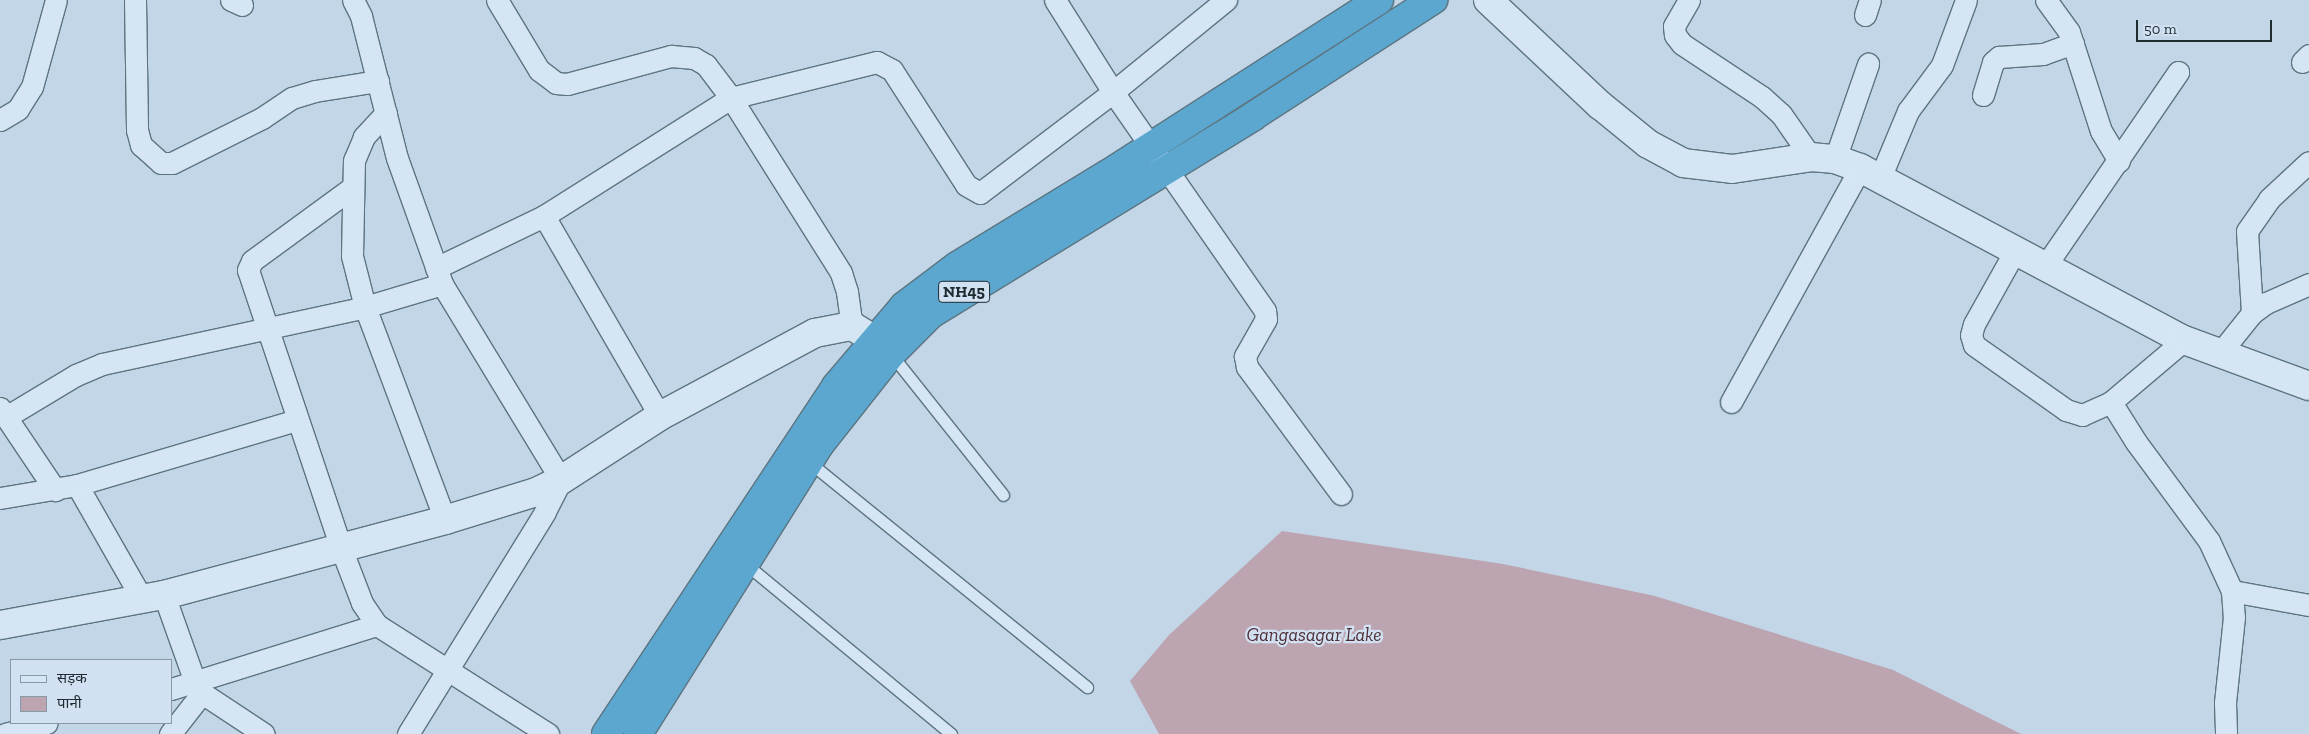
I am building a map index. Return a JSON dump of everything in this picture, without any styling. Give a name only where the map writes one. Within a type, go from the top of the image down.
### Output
[{"type":"highway","name":"NH45","points":[[606,734],[806,430],[872,340],[904,306],[938,280],[1379,0]]},
{"type":"highway","name":"NH45","points":[[638,734],[747,565],[809,462],[855,398],[872,340],[931,314],[1252,117],[1433,0]]},
{"type":"street","points":[[0,120],[18,109],[32,87],[56,0]]},
{"type":"street","points":[[135,0],[137,130],[141,145],[160,162],[172,163],[262,118],[292,98],[315,91],[378,81]]},
{"type":"street","points":[[352,0],[361,16],[397,158],[439,276],[561,480]]},
{"type":"street","points":[[497,0],[539,70],[556,83],[567,84],[671,56],[683,56],[706,65],[731,98],[841,273],[848,292],[872,340]]},
{"type":"street","points":[[1054,0],[1150,147],[1265,310],[1266,319],[1245,356],[1247,367],[1341,494]]},
{"type":"street","points":[[55,490],[3,412],[76,374],[102,364],[365,307],[439,276],[544,216],[731,98],[855,65],[885,64],[892,70],[966,185],[980,193],[1113,92],[1226,0]]},
{"type":"street","points":[[1488,0],[1600,105],[1648,144],[1683,163],[1732,169],[1846,166],[1908,111],[1942,65],[1966,0]]},
{"type":"street","points":[[1689,0],[1674,26],[1675,35],[1682,44],[1775,108],[1846,166],[2016,249],[2184,340],[2309,386]]},
{"type":"street","points":[[2046,0],[2058,13],[2073,43],[2100,131],[2119,161]]},
{"type":"street","points":[[1983,95],[1993,62],[1999,57],[2044,54],[2073,43]]},
{"type":"street","points":[[1731,402],[1846,166],[1868,64]]},
{"type":"street","points":[[2046,266],[2178,72]]},
{"type":"street","points":[[386,112],[357,148],[353,187],[352,256],[365,307],[445,520]]},
{"type":"street","points":[[2252,313],[2247,231],[2269,199],[2309,162]]},
{"type":"street","points":[[353,187],[252,261],[249,277],[341,548],[362,603],[376,625],[548,734]]},
{"type":"street","points":[[544,216],[660,416]]},
{"type":"street","points":[[2016,249],[1974,324],[1971,335],[1974,345],[2074,415],[2082,415],[2111,402],[2184,340]]},
{"type":"street","points":[[2220,353],[2252,313],[2266,303],[2309,284]]},
{"type":"street","points":[[0,625],[153,597],[445,520],[536,492],[561,480],[660,416],[815,333],[872,340]]},
{"type":"street","points":[[2111,402],[2136,442],[2209,541],[2232,591],[2234,616],[2226,734]]},
{"type":"street","points":[[0,498],[77,485],[297,420]]},
{"type":"street","points":[[408,734],[446,669],[545,512],[561,480]]},
{"type":"street","points":[[77,485],[153,597],[198,688],[264,734]]},
{"type":"street","points":[[2232,591],[2309,605]]},
{"type":"street","points":[[172,689],[198,688],[376,625]]},
{"type":"street","points":[[170,734],[198,688]]},
{"type":"street","points":[[6,734],[42,724]]},
{"type":"lane","points":[[872,340],[1003,496]]},
{"type":"lane","points":[[809,462],[1087,687]]},
{"type":"lane","points":[[747,565],[951,734]]},
{"type":"water","name":"Gangasagar Lake","points":[[1282,531],[1503,564],[1655,596],[1893,670],[2021,734],[1159,734],[1130,681],[1169,635]]}]
